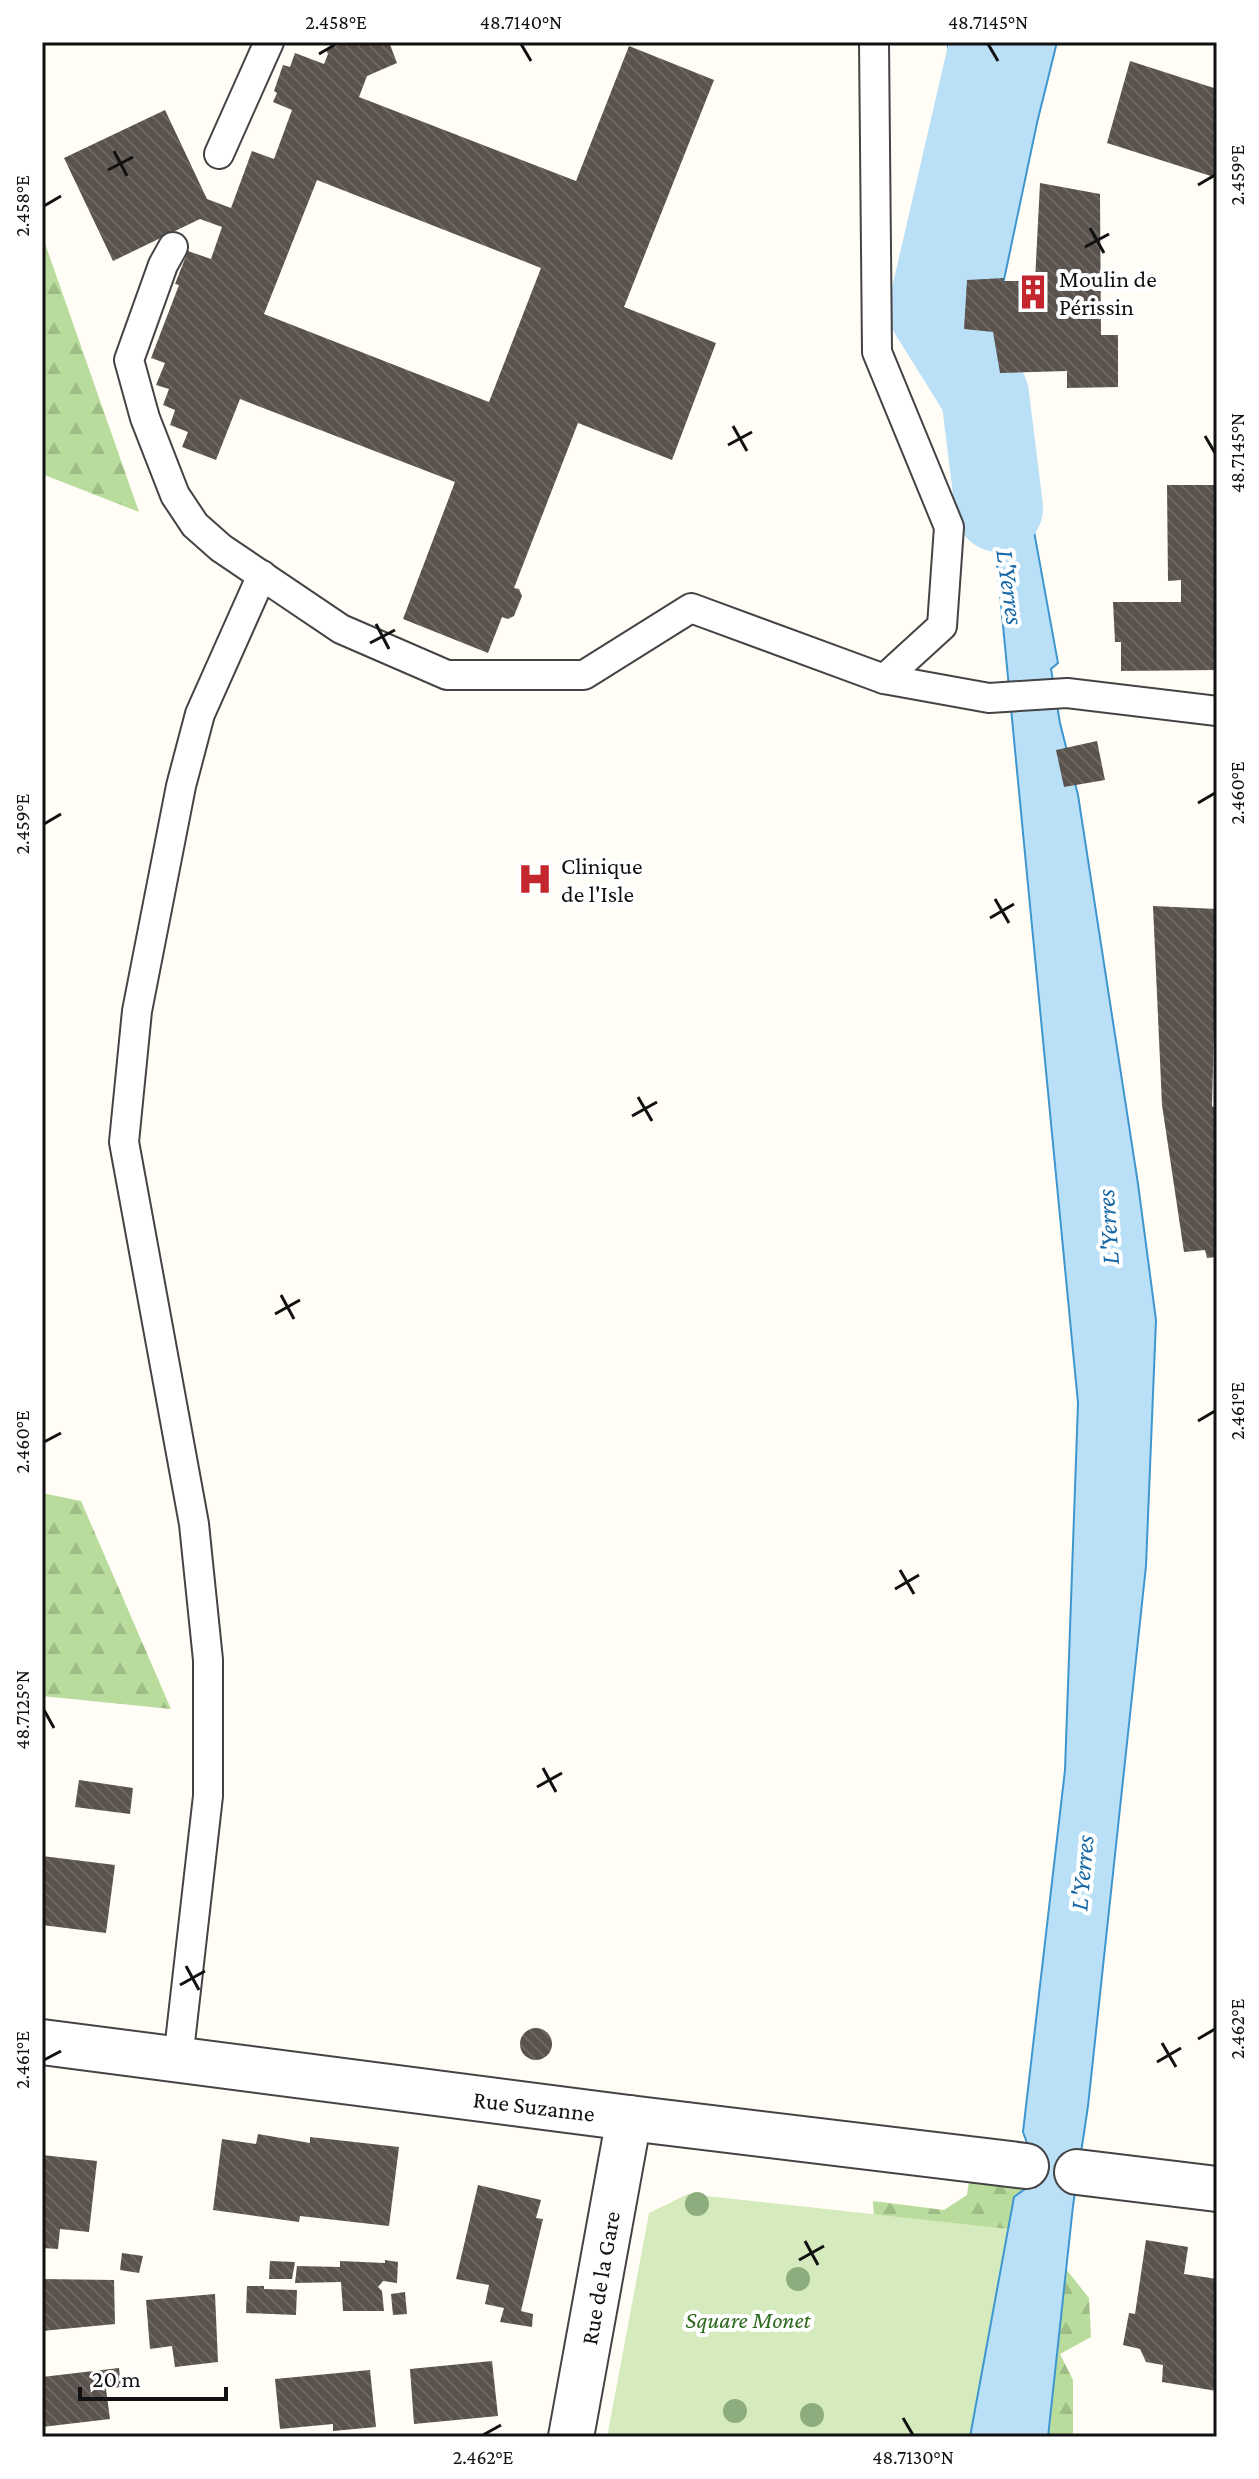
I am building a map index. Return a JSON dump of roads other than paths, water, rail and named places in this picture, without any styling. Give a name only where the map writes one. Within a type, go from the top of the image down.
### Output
[{"type":"street","name":"Rue Suzanne","points":[[42,2042],[1026,2166]]},
{"type":"street","name":"Rue de la Gare","points":[[571,2437],[629,2118]]},
{"type":"street","points":[[1077,2172],[1217,2189]]},
{"type":"lane","points":[[219,154],[269,42]]},
{"type":"lane","points":[[874,42],[877,352],[949,527],[942,626],[884,679]]},
{"type":"lane","points":[[173,247],[163,265],[129,360],[145,418],[175,495],[195,525],[221,548],[341,629],[447,675],[584,675],[691,608],[884,679],[993,697],[1067,693],[1217,711]]},
{"type":"lane","points":[[178,2060],[208,1796],[208,1660],[194,1524],[124,1142],[137,1011],[181,786],[200,714],[262,575]]},
{"type":"water","points":[[948,42],[1057,42],[993,332],[1013,416],[1058,663],[1051,669],[1060,723],[1078,795],[1156,1320],[1146,1566],[1088,2106],[1073,2206],[1048,2437],[970,2437],[1014,2197],[1025,2189],[1031,2154],[1023,2132],[1065,1770],[1078,1403],[977,356],[918,316],[920,296],[914,277],[934,114],[948,63]]},
{"type":"waterway","name":"L'Yerres","points":[[994,42],[932,310],[985,395],[999,508]]},
{"type":"place","name":"Moulin de Périssin","points":[[1033,292]]},
{"type":"place","name":"Clinique de l'Isle","points":[[535,879]]},
{"type":"park label","name":"Square Monet","points":[[748,2319]]}]
